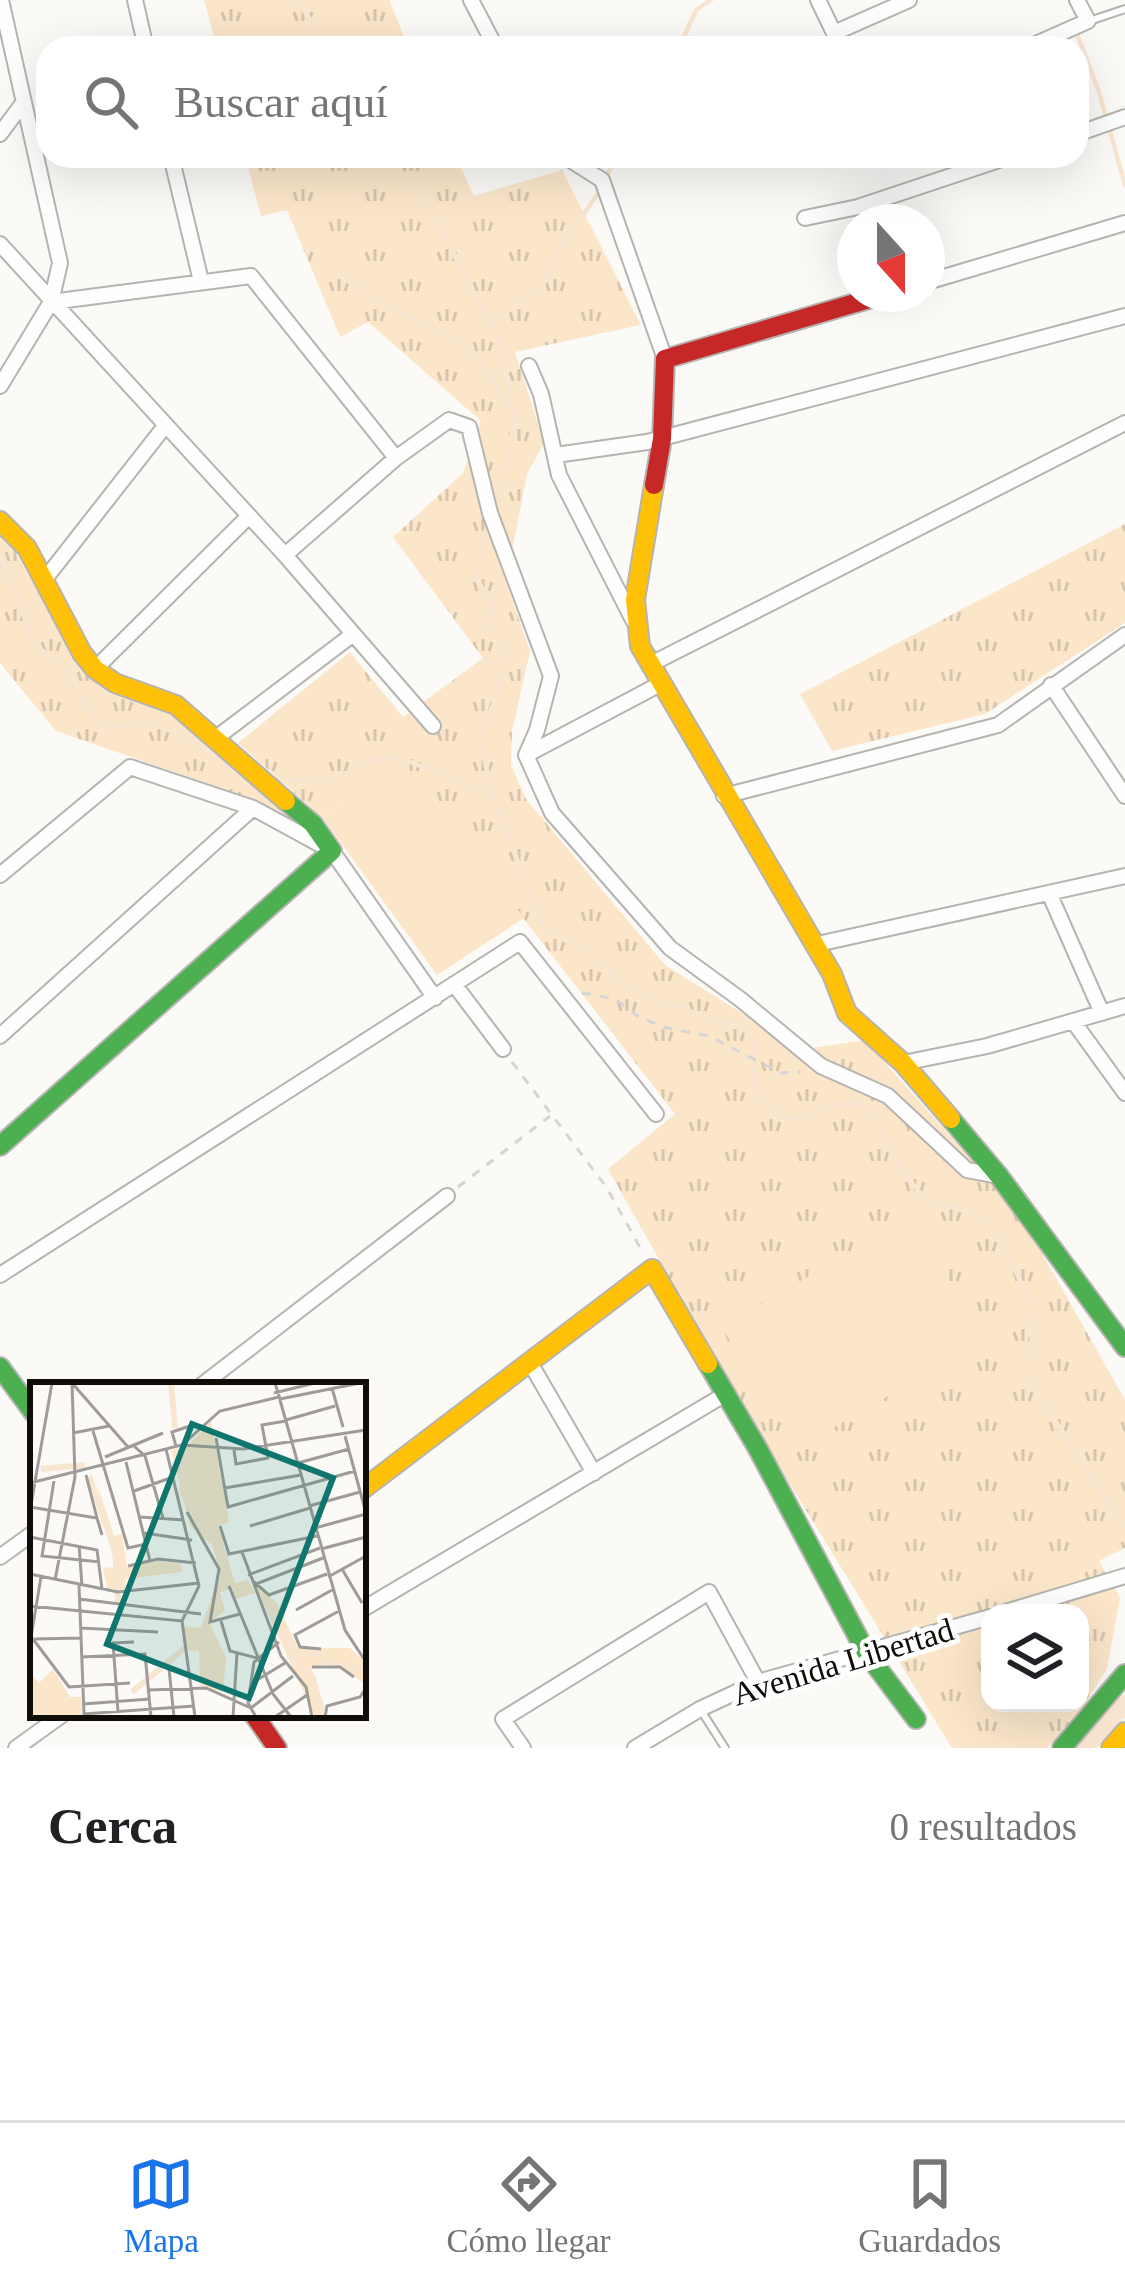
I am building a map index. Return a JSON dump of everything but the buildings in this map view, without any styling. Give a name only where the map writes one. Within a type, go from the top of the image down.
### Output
[{"type":"street","points":[[1,0],[36,161]]},
{"type":"street","points":[[135,0],[143,36]]},
{"type":"street","points":[[471,0],[490,36]]},
{"type":"street","points":[[818,0],[834,33],[909,0]]},
{"type":"street","points":[[1055,36],[1088,21],[1077,0]]},
{"type":"street","points":[[0,134],[23,103]]},
{"type":"street","points":[[1089,130],[1125,117]]},
{"type":"street","points":[[0,386],[51,302],[59,263],[38,168]]},
{"type":"street","points":[[175,168],[201,281]]},
{"type":"street","points":[[583,168],[602,180],[665,359],[662,438],[635,600],[640,646],[832,974],[847,1013],[903,1063],[998,1176],[1118,1323],[1125,1347]]},
{"type":"street","points":[[805,218],[858,207],[975,168]]},
{"type":"street","points":[[945,277],[1125,223]]},
{"type":"street","points":[[0,244],[285,555],[433,726]]},
{"type":"street","points":[[51,302],[251,276],[396,458]]},
{"type":"street","points":[[665,359],[837,308]]},
{"type":"street","points":[[556,455],[662,438],[1125,316]]},
{"type":"street","points":[[529,366],[541,394],[559,475],[635,624]]},
{"type":"street","points":[[285,555],[396,458],[449,420],[469,427],[490,513],[551,676],[526,755],[552,813],[670,948],[821,1066],[888,1096],[968,1170],[998,1176]]},
{"type":"street","points":[[651,664],[1125,423]]},
{"type":"street","points":[[45,580],[166,426]]},
{"type":"street","points":[[95,669],[248,517]]},
{"type":"street","points":[[0,521],[27,548],[95,669],[115,682],[176,705],[313,824],[435,998]]},
{"type":"street","points":[[216,738],[352,635]]},
{"type":"street","points":[[724,796],[998,725],[1125,635]]},
{"type":"street","points":[[526,755],[662,683]]},
{"type":"street","points":[[1051,685],[1125,796]]},
{"type":"street","points":[[0,875],[130,767],[253,808],[332,851]]},
{"type":"street","points":[[0,1036],[253,808]]},
{"type":"street","points":[[0,1146],[332,851]]},
{"type":"street","points":[[813,945],[1125,876]]},
{"type":"street","points":[[1049,892],[1102,1013]]},
{"type":"street","points":[[0,1275],[520,942],[656,1114]]},
{"type":"street","points":[[454,984],[503,1049]]},
{"type":"street","points":[[903,1063],[987,1046],[1125,1006]]},
{"type":"street","points":[[1073,1021],[1125,1093]]},
{"type":"street","points":[[206,1382],[447,1196]]},
{"type":"street","points":[[366,1487],[652,1269],[758,1449],[867,1654],[916,1718]]},
{"type":"street","points":[[529,1361],[594,1473]]},
{"type":"street","points":[[0,1367],[30,1408]]},
{"type":"street","points":[[366,1607],[724,1395]]},
{"type":"street","points":[[0,1557],[30,1535]]},
{"type":"street","points":[[1032,1604],[1125,1576]]},
{"type":"street","points":[[523,1748],[503,1719],[709,1592],[758,1682]]},
{"type":"street","name":"Avenida Libertad","points":[[635,1748],[700,1709],[758,1682],[981,1620]]},
{"type":"street","points":[[1062,1748],[1125,1674]]},
{"type":"street","points":[[16,1748],[58,1718]]},
{"type":"street","points":[[256,1718],[278,1748]]},
{"type":"street","points":[[1111,1748],[1125,1732]]},
{"type":"lane","points":[[1088,21],[1125,9]]},
{"type":"lane","points":[[700,1709],[725,1748]]},
{"type":"path","points":[[556,988],[615,999],[639,1018],[709,1036],[781,1073],[821,1066]]},
{"type":"path","points":[[503,1049],[607,1188],[652,1269]]},
{"type":"path","points":[[447,1196],[552,1115]]},
{"type":"green space","points":[[204,0],[389,0],[404,36],[214,36]]},
{"type":"green space","points":[[248,168],[461,168],[474,196],[562,170],[641,325],[515,352],[544,443],[527,474],[506,582],[530,651],[512,731],[511,765],[526,799],[665,965],[753,1020],[791,1051],[865,1040],[1021,1216],[1125,1400],[1125,1548],[1099,1561],[1120,1598],[1107,1669],[1089,1697],[1089,1604],[981,1604],[981,1712],[1078,1712],[1047,1748],[952,1748],[739,1401],[608,1169],[675,1114],[400,759],[322,817],[238,743],[350,652],[403,717],[483,658],[393,537],[463,473],[481,421],[368,322],[340,337],[287,210],[261,216]]},
{"type":"green space","points":[[1125,524],[1125,623],[985,714],[832,751],[800,694]]},
{"type":"green space","points":[[0,535],[14,549],[78,665],[109,692],[174,716],[292,819],[258,801],[56,731],[0,663]]},
{"type":"green space","points":[[400,758],[524,918],[437,975],[322,817]]},
{"type":"green space","points":[[909,1218],[987,1339],[803,1445],[721,1327]]},
{"type":"waterway","points":[[296,0],[322,36]]},
{"type":"waterway","points":[[684,36],[696,10],[711,0]]},
{"type":"waterway","points":[[1089,66],[1125,185]]},
{"type":"waterway","points":[[386,168],[424,197],[500,342],[515,417],[505,478],[493,504]]},
{"type":"waterway","points":[[606,178],[611,168]]},
{"type":"waterway","points":[[491,324],[544,283],[559,250],[601,189]]},
{"type":"waterway","points":[[340,276],[433,331],[453,335],[478,359],[513,413]]},
{"type":"waterway","points":[[488,521],[476,579],[494,605],[486,627],[505,647],[497,696],[479,736],[492,793],[542,925],[571,940],[634,992],[743,1029],[754,1039],[755,1086],[762,1103],[782,1117],[806,1118],[841,1103],[857,1103],[875,1115],[892,1156],[925,1200],[970,1212],[996,1231],[1029,1299],[1035,1390],[1125,1528]]},
{"type":"waterway","points":[[0,558],[32,643],[60,663],[102,729],[157,726],[249,778]]},
{"type":"waterway","points":[[272,779],[329,782],[376,759],[400,758],[489,792]]},
{"type":"waterway","points":[[1085,1748],[1125,1704]]},
{"type":"traffic: fast","points":[[0,1146],[332,851],[313,824],[286,801]]},
{"type":"traffic: fast","points":[[951,1119],[1125,1347]]},
{"type":"traffic: fast","points":[[708,1364],[867,1654],[916,1719]]},
{"type":"traffic: fast","points":[[0,1367],[30,1408]]},
{"type":"traffic: fast","points":[[1062,1748],[1125,1674]]},
{"type":"traffic: slow","points":[[654,485],[635,600],[640,646],[832,974],[847,1013],[903,1063],[951,1119]]},
{"type":"traffic: slow","points":[[0,521],[27,548],[95,669],[115,683],[176,705],[286,801]]},
{"type":"traffic: slow","points":[[366,1487],[652,1269],[708,1364]]},
{"type":"traffic: slow","points":[[1111,1748],[1125,1732]]},
{"type":"traffic: jam","points":[[654,485],[662,439],[665,359],[837,308]]},
{"type":"traffic: jam","points":[[256,1718],[277,1748]]}]
